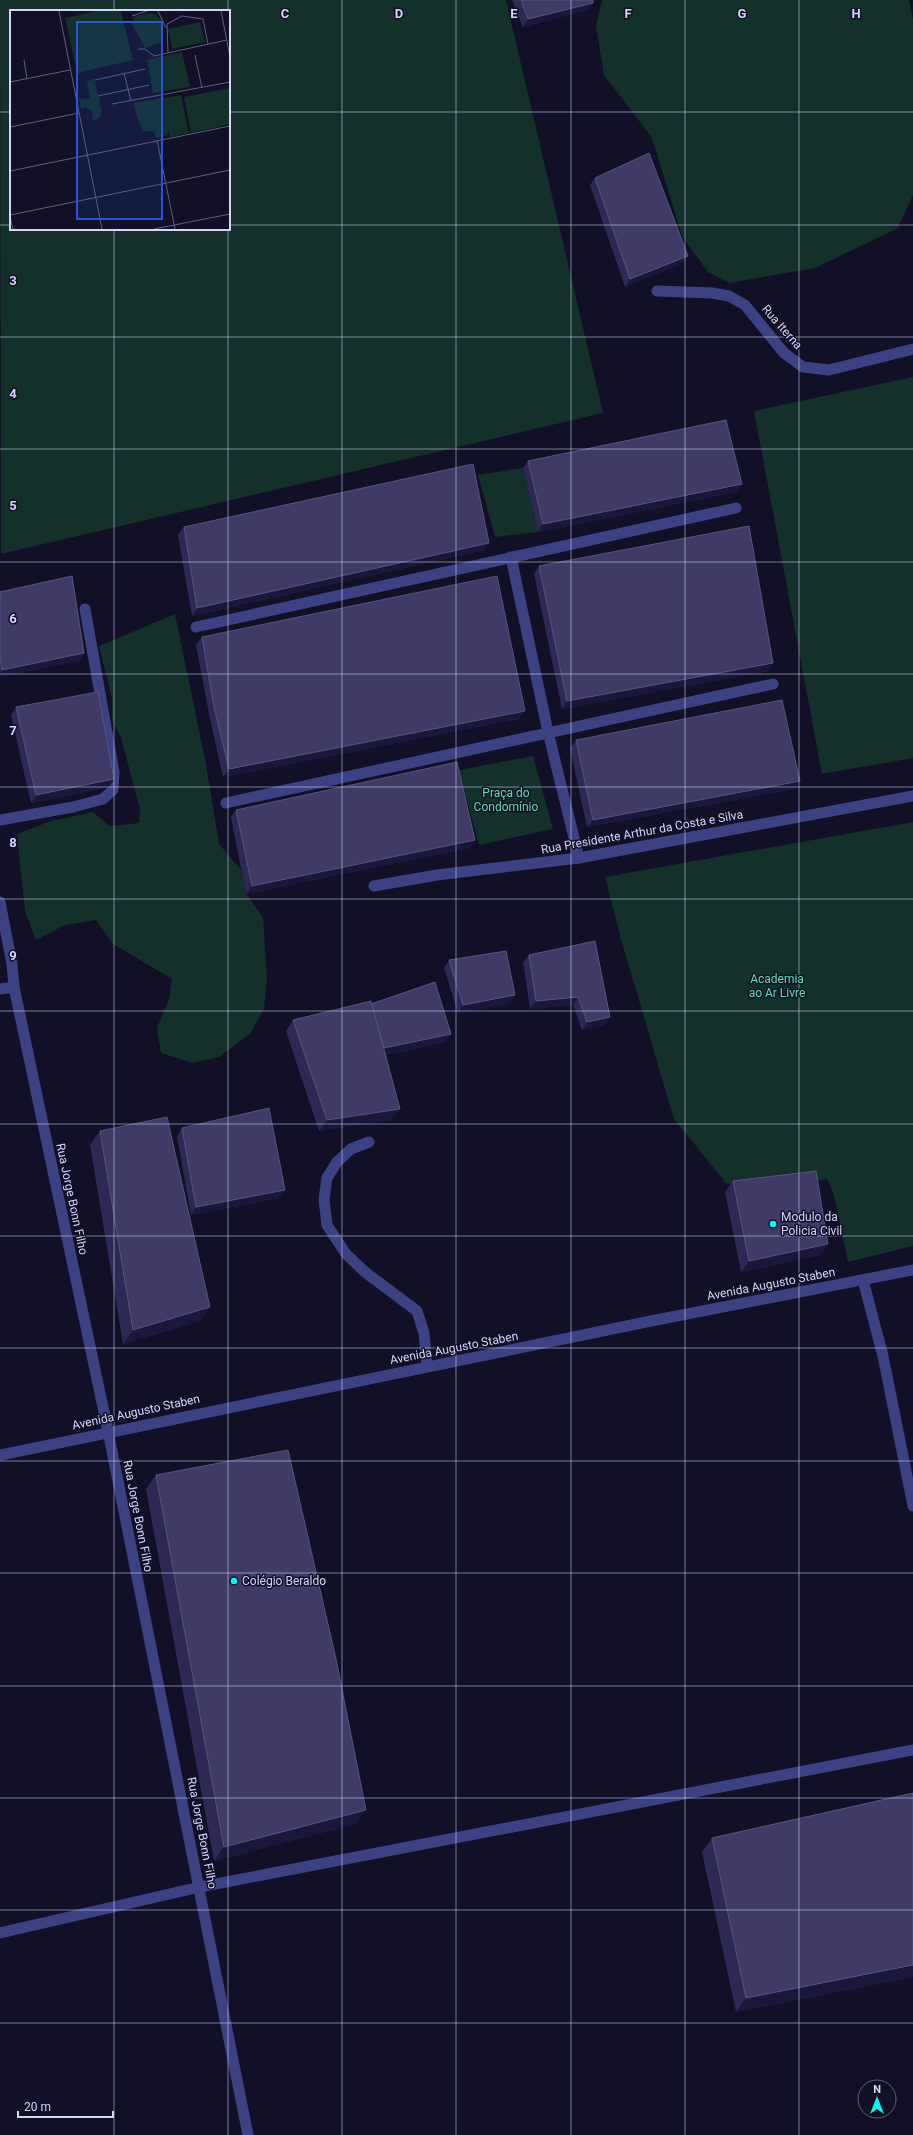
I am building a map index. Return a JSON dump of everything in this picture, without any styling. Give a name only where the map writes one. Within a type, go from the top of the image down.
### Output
[{"type":"street","name":"Rua Iterna","points":[[657,291],[712,293],[729,296],[746,305],[784,353],[803,367],[829,370],[913,348]]},
{"type":"street","points":[[196,627],[736,508]]},
{"type":"street","points":[[510,557],[548,732],[579,858]]},
{"type":"street","points":[[0,820],[73,807],[104,799],[113,790],[114,772],[85,609]]},
{"type":"street","points":[[226,803],[773,684]]},
{"type":"street","name":"Rua Presidente Arthur da Costa e Silva","points":[[374,886],[438,875],[579,858],[913,796]]},
{"type":"street","name":"Rua Jorge Bonn Filho","points":[[0,902],[12,964],[14,987],[108,1431],[200,1887],[248,2135]]},
{"type":"street","points":[[0,990],[14,987]]},
{"type":"street","points":[[369,1142],[351,1149],[336,1162],[327,1178],[324,1199],[327,1225],[346,1254],[365,1272],[417,1311],[424,1333],[427,1366]]},
{"type":"street","name":"Avenida Augusto Staben","points":[[0,1454],[427,1366],[913,1270]]},
{"type":"street","points":[[863,1280],[883,1356],[913,1506]]},
{"type":"street","points":[[0,1933],[200,1887],[913,1750]]},
{"type":"green space","points":[[0,0],[506,0],[603,413],[1,554]]},
{"type":"green space","points":[[602,0],[909,0],[913,20],[913,195],[898,228],[815,268],[729,283],[708,272],[682,236],[652,138],[604,75],[596,26]]},
{"type":"green space","points":[[913,377],[913,758],[822,774],[754,411]]},
{"type":"green space","points":[[523,468],[538,532],[495,537],[478,475]]},
{"type":"green space","points":[[175,614],[206,764],[219,844],[241,870],[246,894],[263,917],[267,980],[264,1009],[250,1034],[219,1057],[192,1063],[161,1053],[157,1028],[169,999],[172,979],[113,944],[96,920],[65,925],[36,940],[25,911],[17,834],[51,821],[93,812],[110,826],[139,823],[140,809],[121,738],[112,720],[112,698],[99,646]]},
{"type":"green space","name":"Praça do Condomínio","points":[[533,756],[553,829],[479,845],[459,770]]},
{"type":"green space","name":"Academia ao Ar Livre","points":[[913,822],[913,1246],[848,1262],[834,1195],[827,1179],[763,1188],[726,1183],[674,1119],[621,939],[605,877]]},
{"type":"building","points":[[521,0],[593,0],[593,3],[528,19]]},
{"type":"building","points":[[649,153],[688,256],[630,279],[595,178]]},
{"type":"building","points":[[726,420],[742,484],[543,524],[528,461]]},
{"type":"building","points":[[473,464],[489,543],[197,608],[184,527]]},
{"type":"building","points":[[749,526],[773,663],[567,701],[539,566]]},
{"type":"building","points":[[72,576],[84,653],[2,670],[0,658],[0,592]]},
{"type":"building","points":[[497,576],[525,711],[229,769],[214,707],[202,637]]},
{"type":"building","points":[[98,692],[114,779],[36,795],[16,707]]},
{"type":"building","points":[[782,700],[800,781],[593,820],[576,740]]},
{"type":"building","points":[[457,762],[475,840],[252,886],[236,810]]},
{"type":"building","points":[[595,941],[610,1017],[587,1022],[578,997],[536,1001],[529,955]]},
{"type":"building","points":[[506,951],[515,995],[463,1005],[449,960]]},
{"type":"building","points":[[435,982],[451,1034],[384,1048],[371,1004]]},
{"type":"building","points":[[371,1001],[400,1109],[327,1120],[293,1020]]},
{"type":"building","points":[[269,1108],[285,1190],[196,1207],[182,1128]]},
{"type":"building","points":[[167,1117],[210,1307],[133,1330],[100,1131]]},
{"type":"building","name":"Modulo da Policia Civil","points":[[816,1171],[828,1244],[749,1261],[733,1181]]},
{"type":"building","name":"Colégio Beraldo","points":[[288,1450],[336,1659],[366,1810],[224,1847],[156,1475]]},
{"type":"building","points":[[913,1793],[913,1965],[746,1998],[712,1838]]},
{"type":"place","name":"Modulo da Policia Civil","points":[[773,1224]]},
{"type":"place","name":"Colégio Beraldo","points":[[234,1581]]}]
